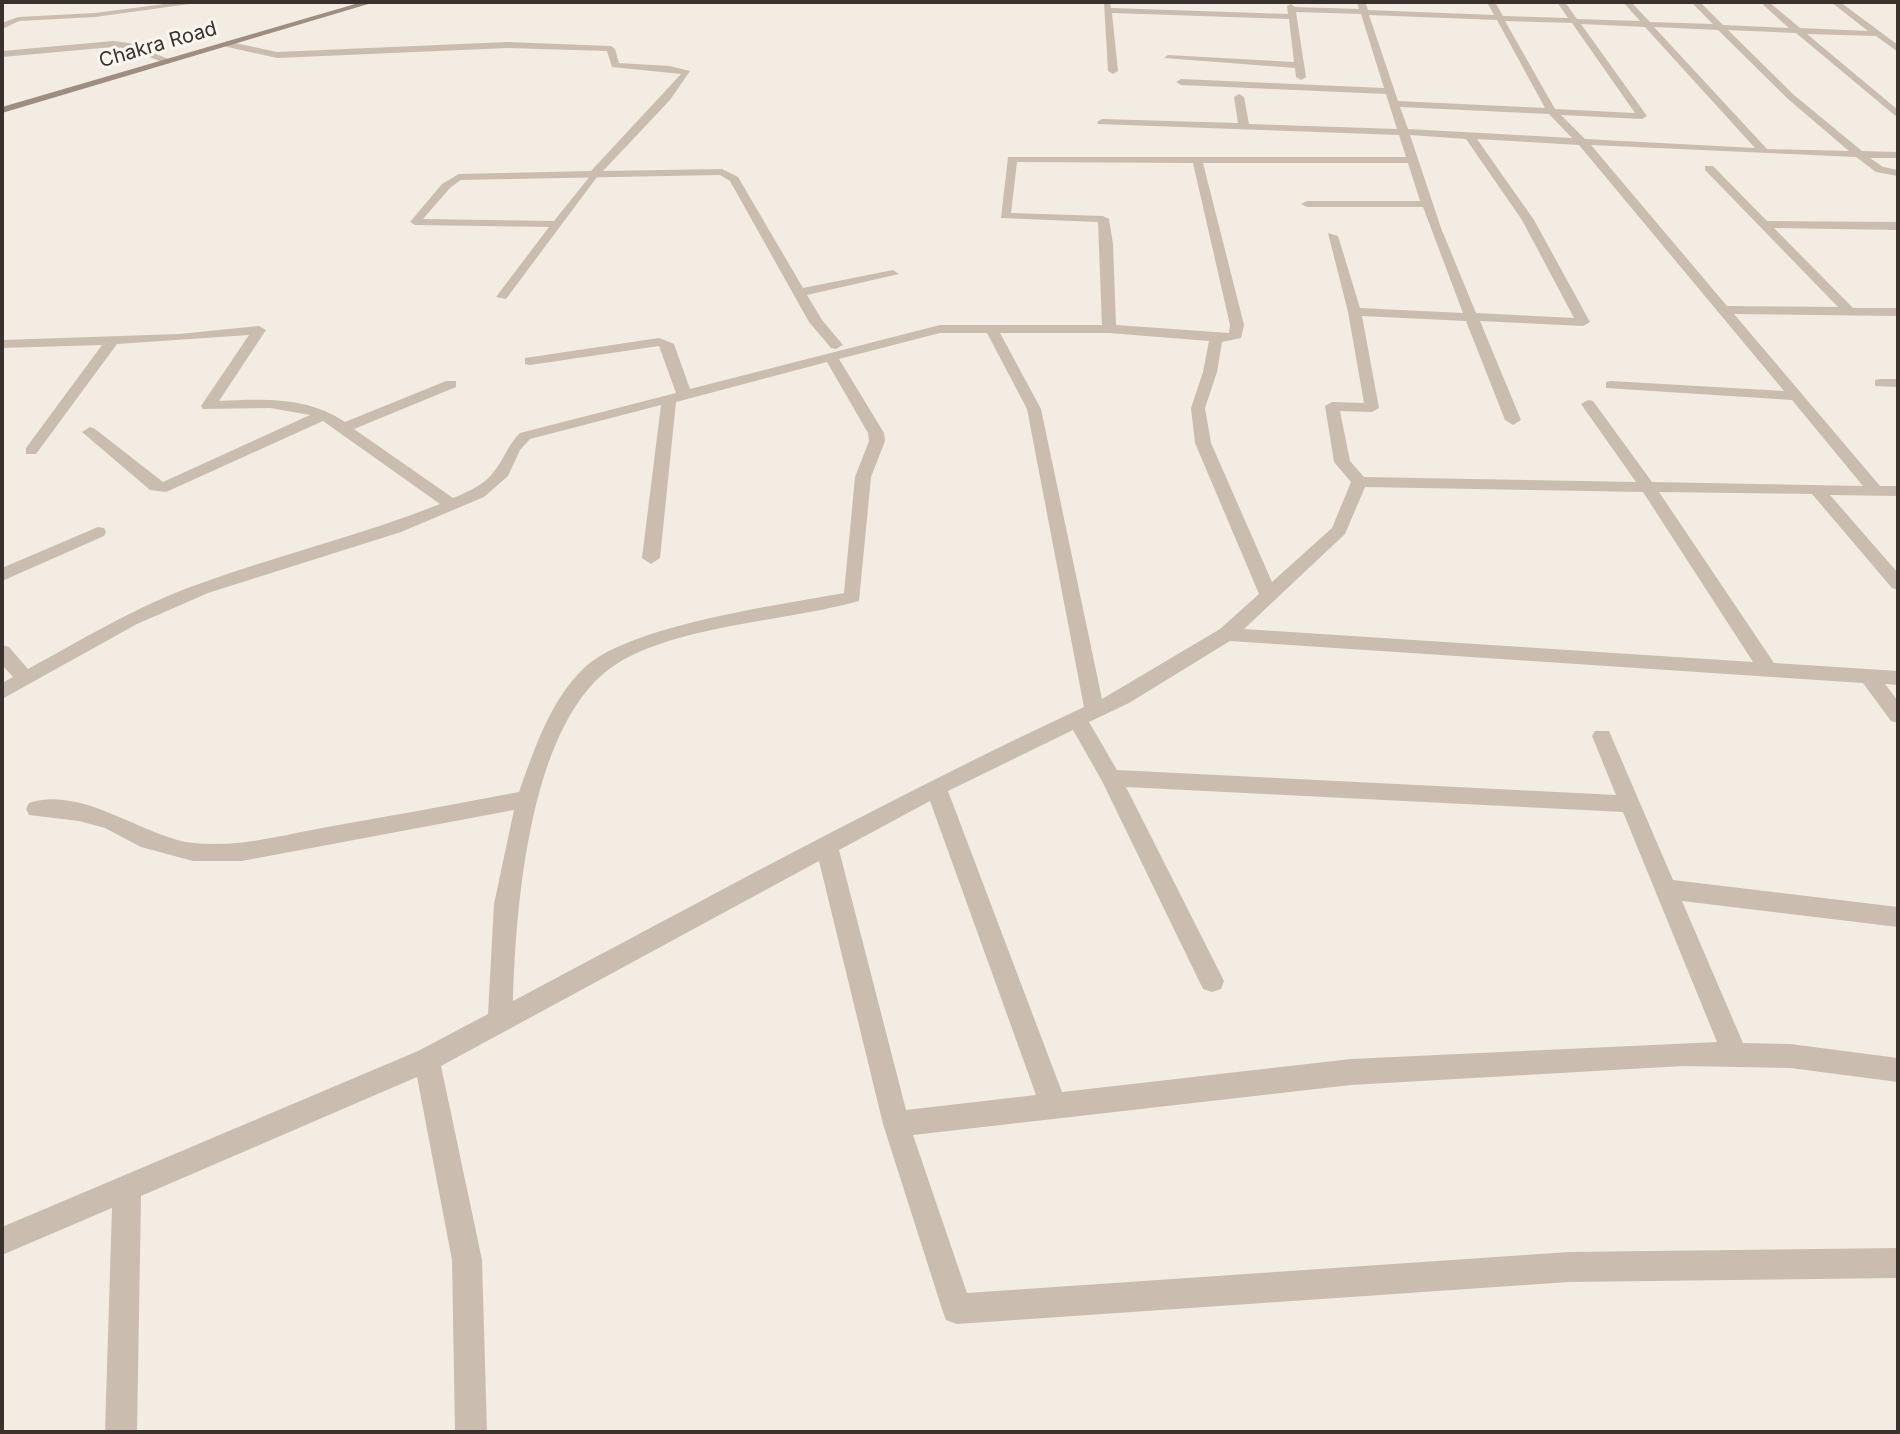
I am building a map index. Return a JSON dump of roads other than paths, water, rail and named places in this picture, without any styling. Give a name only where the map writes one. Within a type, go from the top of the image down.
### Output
[{"type":"main road","name":"Chakra Road","points":[[2,110],[371,2]]},
{"type":"street","points":[[2,26],[18,19],[95,15],[200,2]]},
{"type":"street","points":[[1491,2],[1551,111],[1584,144],[1876,491]]},
{"type":"street","points":[[1181,82],[1302,88],[1551,111],[1642,116],[1561,2]]},
{"type":"street","points":[[1627,2],[1764,152]]},
{"type":"street","points":[[1695,2],[1791,97],[1880,170],[1898,173]]},
{"type":"street","points":[[1764,2],[1898,115]]},
{"type":"street","points":[[1835,2],[1897,48]]},
{"type":"street","points":[[1113,71],[1108,7],[1363,7],[1502,20],[1878,34]]},
{"type":"street","points":[[1363,7],[1427,204],[1513,420]]},
{"type":"street","points":[[1291,9],[1302,88]]},
{"type":"street","points":[[2,54],[113,44],[126,45],[168,61]]},
{"type":"street","points":[[226,44],[277,55],[507,45],[599,48],[611,49],[615,65],[624,68],[671,69],[687,73],[595,173]]},
{"type":"street","points":[[1168,58],[1299,65]]},
{"type":"street","points":[[1239,97],[1244,127]]},
{"type":"street","points":[[1102,122],[1404,132],[1764,152],[1898,155]]},
{"type":"street","points":[[1355,312],[1583,322],[1528,220],[1470,137]]},
{"type":"street","points":[[1109,329],[1107,244],[1103,219],[1005,216],[1012,159],[1413,160]]},
{"type":"street","points":[[2,692],[131,620],[202,589],[395,528],[478,494],[496,479],[513,448],[525,436],[833,351],[940,329],[1109,329],[1216,337],[1236,335],[1237,325],[1197,159]]},
{"type":"street","points":[[1709,168],[1849,311]]},
{"type":"street","points":[[459,177],[722,172],[731,176],[833,351],[876,433],[877,441],[863,477],[853,597],[666,638],[612,657],[587,674],[576,689],[540,756],[508,888],[500,1021]]},
{"type":"street","points":[[1307,204],[1427,204]]},
{"type":"street","points":[[1761,224],[1898,226]]},
{"type":"street","points":[[1877,226],[1898,243]]},
{"type":"street","points":[[1332,236],[1355,312],[1372,408],[1332,406],[1342,462],[1359,482],[1898,491]]},
{"type":"street","points":[[799,293],[893,274]]},
{"type":"street","points":[[1724,310],[1898,312]]},
{"type":"street","points":[[991,328],[1034,409],[1086,715],[1111,778],[1212,981]]},
{"type":"street","points":[[2,344],[259,330],[208,406],[296,404],[323,415],[452,505]]},
{"type":"street","points":[[1216,337],[1198,408],[1203,443],[1269,595]]},
{"type":"street","points":[[31,451],[113,340]]},
{"type":"street","points":[[530,361],[659,342],[667,344],[676,396],[651,558]]},
{"type":"street","points":[[1880,383],[1898,383]]},
{"type":"street","points":[[343,428],[451,384]]},
{"type":"street","points":[[1611,385],[1796,396]]},
{"type":"street","points":[[1588,404],[1649,489],[1768,669]]},
{"type":"street","points":[[90,432],[156,487],[166,487],[323,415]]},
{"type":"street","points":[[2,1241],[427,1060],[826,844],[1172,670],[1227,634],[1339,530],[1359,482]]},
{"type":"street","points":[[1818,491],[1898,584]]},
{"type":"street","points":[[2,575],[98,532]]},
{"type":"street","points":[[1227,634],[1898,678]]},
{"type":"street","points":[[2,652],[25,679]]},
{"type":"street","points":[[1869,676],[1898,716]]},
{"type":"street","points":[[1602,736],[1735,1055]]},
{"type":"street","points":[[1111,778],[1631,804]]},
{"type":"street","points":[[936,788],[1053,1104]]},
{"type":"street","points":[[37,809],[79,812],[111,821],[149,841],[193,852],[242,852],[529,799]]},
{"type":"street","points":[[826,844],[896,1124],[957,1309],[1569,1267],[1898,1263]]},
{"type":"street","points":[[1666,889],[1898,917]]},
{"type":"street","points":[[896,1124],[1351,1072],[1683,1054],[1790,1056],[1898,1070]]},
{"type":"street","points":[[427,1060],[467,1260],[471,1432]]},
{"type":"street","points":[[121,1432],[127,1188]]},
{"type":"lane","points":[[502,297],[595,173]]},
{"type":"lane","points":[[459,177],[446,186],[415,222],[556,224]]}]
